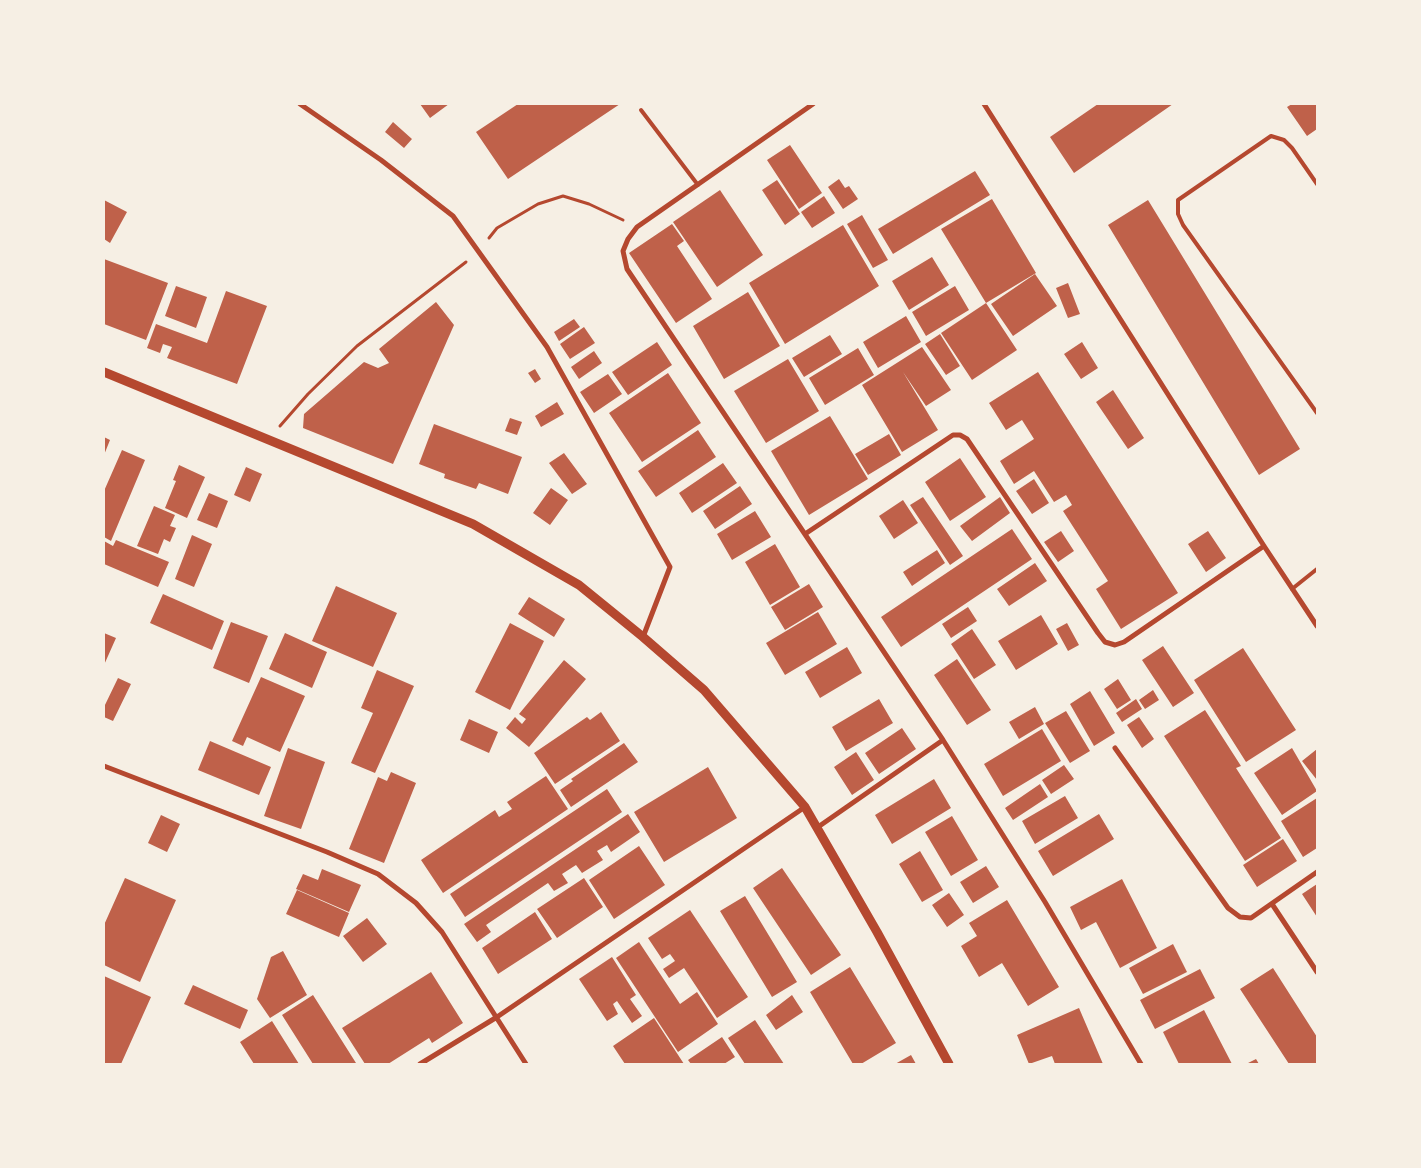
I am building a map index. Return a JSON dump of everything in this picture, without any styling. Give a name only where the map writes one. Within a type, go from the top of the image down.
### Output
[{"type":"street","points":[[300,104],[381,160],[454,216],[547,346],[670,567],[643,637]]},
{"type":"street","points":[[813,104],[637,227],[628,239],[623,251],[627,269],[943,740],[1046,902],[1141,1064]]},
{"type":"street","points":[[984,104],[1264,546],[1317,626]]},
{"type":"street","points":[[104,372],[473,524],[579,585],[643,637],[704,690],[805,807],[818,827],[949,1064]]},
{"type":"street","points":[[805,534],[953,435],[960,435],[967,439],[1105,642],[1115,645],[1124,642],[1264,546]]},
{"type":"street","points":[[818,827],[943,740]]},
{"type":"street","points":[[1115,748],[1228,908],[1240,917],[1251,918],[1317,872]]},
{"type":"street","points":[[104,766],[327,852],[378,874],[416,903],[442,932],[526,1064]]},
{"type":"street","points":[[420,1064],[497,1017],[805,807]]},
{"type":"street","points":[[1272,904],[1317,972]]},
{"type":"lane","points":[[641,110],[698,185]]},
{"type":"lane","points":[[1317,184],[1292,148],[1284,140],[1271,136],[1178,200],[1178,214],[1183,224],[1317,413]]},
{"type":"lane","points":[[1292,589],[1317,568]]},
{"type":"path","points":[[268,440],[308,394],[356,346],[479,251],[497,228],[538,204],[563,196],[589,204],[637,227]]},
{"type":"building","points":[[420,104],[449,104],[430,118]]},
{"type":"building","points":[[518,104],[620,104],[508,179],[476,132]]},
{"type":"building","points":[[1098,104],[1173,104],[1074,173],[1050,137]]},
{"type":"building","points":[[1292,104],[1317,104],[1317,129],[1307,136],[1287,107]]},
{"type":"building","points":[[393,122],[412,139],[404,148],[385,132]]},
{"type":"building","points":[[790,145],[822,193],[799,209],[767,160]]},
{"type":"building","points":[[975,171],[990,195],[893,254],[878,229]]},
{"type":"building","points":[[839,179],[845,188],[849,186],[858,199],[843,209],[828,187]]},
{"type":"building","points":[[777,180],[800,214],[785,225],[762,190]]},
{"type":"building","points":[[720,190],[763,255],[717,287],[673,222]]},
{"type":"building","points":[[824,196],[835,213],[812,228],[801,212]]},
{"type":"building","points":[[992,199],[1036,273],[986,303],[941,229]]},
{"type":"building","points":[[104,200],[127,212],[110,243],[104,239]]},
{"type":"building","points":[[1148,200],[1300,449],[1259,475],[1108,225]]},
{"type":"building","points":[[862,215],[888,260],[873,268],[847,224]]},
{"type":"building","points":[[672,224],[684,241],[677,246],[712,299],[676,323],[629,253]]},
{"type":"building","points":[[843,225],[879,286],[785,344],[749,283]]},
{"type":"building","points":[[932,257],[949,285],[909,310],[892,281]]},
{"type":"building","points":[[104,259],[168,283],[146,340],[104,324]]},
{"type":"building","points":[[1035,274],[1057,306],[1013,336],[991,304]]},
{"type":"building","points":[[1068,283],[1080,314],[1068,318],[1056,288]]},
{"type":"building","points":[[176,286],[207,297],[196,328],[165,316]]},
{"type":"building","points":[[955,286],[969,310],[926,336],[912,312]]},
{"type":"building","points":[[226,291],[267,306],[237,384],[167,358],[172,347],[163,344],[160,353],[147,348],[156,324],[207,343]]},
{"type":"building","points":[[748,292],[780,346],[724,379],[693,326]]},
{"type":"building","points":[[436,302],[454,325],[393,464],[303,428],[304,414],[364,362],[378,368],[389,363],[379,349]]},
{"type":"building","points":[[986,303],[1017,350],[972,380],[941,333]]},
{"type":"building","points":[[906,316],[921,342],[878,368],[863,342]]},
{"type":"building","points":[[574,319],[580,327],[559,341],[554,332]]},
{"type":"building","points":[[584,327],[595,343],[570,359],[560,344]]},
{"type":"building","points":[[940,334],[960,366],[946,375],[925,344]]},
{"type":"building","points":[[830,335],[842,354],[804,377],[792,358]]},
{"type":"building","points":[[657,342],[672,365],[628,395],[612,372]]},
{"type":"building","points":[[1082,342],[1098,368],[1081,379],[1064,354]]},
{"type":"building","points":[[922,347],[951,390],[926,406],[903,372],[938,430],[902,452],[862,385]]},
{"type":"building","points":[[858,348],[874,375],[825,405],[809,378]]},
{"type":"building","points":[[594,351],[602,363],[579,379],[571,367]]},
{"type":"building","points":[[788,359],[819,411],[766,443],[734,391]]},
{"type":"building","points":[[535,369],[541,379],[535,383],[528,373]]},
{"type":"building","points":[[1038,372],[1178,593],[1121,629],[1096,589],[1108,581],[1063,511],[1072,505],[1066,495],[1054,502],[1034,471],[1014,484],[1000,461],[1034,439],[1022,420],[1006,430],[989,403]]},
{"type":"building","points":[[668,373],[701,423],[642,462],[609,413]]},
{"type":"building","points":[[608,374],[622,394],[594,413],[580,392]]},
{"type":"building","points":[[1113,390],[1144,438],[1128,449],[1096,402]]},
{"type":"building","points":[[557,402],[564,414],[541,427],[535,416]]},
{"type":"building","points":[[830,416],[868,479],[809,515],[771,451]]},
{"type":"building","points":[[510,418],[522,422],[517,435],[505,431]]},
{"type":"building","points":[[434,424],[522,457],[508,494],[479,483],[476,489],[444,478],[445,474],[419,464]]},
{"type":"building","points":[[698,430],[716,457],[656,497],[638,471]]},
{"type":"building","points":[[889,434],[901,455],[868,475],[855,454]]},
{"type":"building","points":[[104,437],[110,440],[104,455]]},
{"type":"building","points":[[122,450],[145,460],[111,541],[104,537],[104,491]]},
{"type":"building","points":[[564,453],[587,484],[572,494],[549,463]]},
{"type":"building","points":[[960,458],[986,497],[950,521],[925,482]]},
{"type":"building","points":[[723,463],[737,483],[692,513],[679,493]]},
{"type":"building","points":[[179,465],[205,477],[187,518],[165,508],[176,481],[173,480]]},
{"type":"building","points":[[246,467],[262,474],[250,502],[234,495]]},
{"type":"building","points":[[1034,479],[1049,503],[1032,514],[1016,491]]},
{"type":"building","points":[[740,486],[752,504],[715,529],[703,511]]},
{"type":"building","points":[[551,488],[568,500],[550,525],[533,513]]},
{"type":"building","points":[[209,493],[228,501],[217,528],[197,520]]},
{"type":"building","points":[[923,497],[963,556],[950,565],[910,505]]},
{"type":"building","points":[[1000,497],[1010,513],[972,541],[960,526]]},
{"type":"building","points":[[903,500],[918,523],[894,539],[879,516]]},
{"type":"building","points":[[154,506],[175,515],[170,526],[176,528],[170,542],[164,539],[158,554],[137,546]]},
{"type":"building","points":[[755,511],[771,537],[732,560],[717,534]]},
{"type":"building","points":[[1012,529],[1032,559],[901,647],[881,617]]},
{"type":"building","points":[[1061,531],[1074,551],[1058,562],[1044,542]]},
{"type":"building","points":[[1208,531],[1226,558],[1206,572],[1188,544]]},
{"type":"building","points":[[192,535],[212,544],[194,587],[175,579]]},
{"type":"building","points":[[116,540],[169,562],[158,587],[104,564],[104,541],[113,546]]},
{"type":"building","points":[[775,544],[800,587],[770,605],[745,562]]},
{"type":"building","points":[[937,550],[945,563],[912,586],[903,572]]},
{"type":"building","points":[[1035,563],[1047,581],[1009,606],[997,589]]},
{"type":"building","points":[[809,584],[823,607],[785,630],[771,607]]},
{"type":"building","points":[[336,586],[397,613],[373,667],[312,641]]},
{"type":"building","points":[[163,594],[224,621],[212,650],[150,623]]},
{"type":"building","points":[[529,597],[565,619],[554,637],[518,614]]},
{"type":"building","points":[[968,607],[977,621],[951,638],[942,624]]},
{"type":"building","points":[[818,612],[837,644],[785,675],[766,643]]},
{"type":"building","points":[[1041,615],[1058,644],[1016,670],[998,641]]},
{"type":"building","points":[[231,622],[268,636],[249,683],[213,668]]},
{"type":"building","points":[[510,623],[544,641],[510,710],[475,692]]},
{"type":"building","points":[[1067,623],[1079,645],[1068,651],[1056,629]]},
{"type":"building","points":[[972,629],[996,665],[974,679],[951,644]]},
{"type":"building","points":[[104,633],[116,638],[104,665]]},
{"type":"building","points":[[285,633],[327,652],[312,688],[269,669]]},
{"type":"building","points":[[1163,646],[1194,693],[1173,707],[1142,660]]},
{"type":"building","points":[[847,647],[862,673],[820,698],[805,672]]},
{"type":"building","points":[[1243,648],[1296,730],[1246,762],[1194,680]]},
{"type":"building","points":[[957,659],[991,710],[967,725],[934,675]]},
{"type":"building","points":[[564,660],[586,679],[529,747],[506,728],[515,717],[522,724],[526,719],[519,714]]},
{"type":"building","points":[[377,670],[414,686],[375,773],[351,763],[373,713],[361,708]]},
{"type":"building","points":[[261,677],[305,696],[280,752],[247,737],[243,746],[232,741]]},
{"type":"building","points":[[118,678],[131,684],[113,721],[104,717],[104,707]]},
{"type":"building","points":[[1118,679],[1131,700],[1117,709],[1104,689]]},
{"type":"building","points":[[1153,690],[1159,700],[1145,709],[1139,700]]},
{"type":"building","points":[[1090,691],[1115,733],[1094,746],[1070,704]]},
{"type":"building","points":[[879,699],[893,723],[846,751],[832,727]]},
{"type":"building","points":[[1136,699],[1142,709],[1122,722],[1116,713]]},
{"type":"building","points":[[1035,707],[1044,724],[1019,739],[1009,722]]},
{"type":"building","points":[[1205,710],[1241,766],[1236,768],[1281,838],[1245,861],[1164,736]]},
{"type":"building","points":[[1066,711],[1090,751],[1070,763],[1045,723]]},
{"type":"building","points":[[601,712],[620,741],[555,784],[534,753],[587,717],[590,720]]},
{"type":"building","points":[[1139,717],[1154,739],[1142,748],[1127,725]]},
{"type":"building","points":[[469,719],[498,732],[489,753],[460,740]]},
{"type":"building","points":[[902,728],[916,749],[879,774],[865,753]]},
{"type":"building","points":[[1042,729],[1061,761],[1003,796],[984,764]]},
{"type":"building","points":[[210,741],[271,767],[259,795],[198,770]]},
{"type":"building","points":[[624,743],[638,762],[571,807],[560,790],[573,781],[571,779]]},
{"type":"building","points":[[288,748],[325,762],[301,829],[264,816]]},
{"type":"building","points":[[1292,748],[1317,791],[1282,815],[1254,773]]},
{"type":"building","points":[[1317,749],[1317,780],[1302,761]]},
{"type":"building","points":[[856,752],[874,780],[852,795],[834,767]]},
{"type":"building","points":[[1064,765],[1074,779],[1051,794],[1042,780]]},
{"type":"building","points":[[708,767],[737,818],[664,862],[634,812]]},
{"type":"building","points":[[391,772],[416,783],[384,863],[349,849],[378,777],[387,781]]},
{"type":"building","points":[[546,776],[568,809],[443,893],[421,860],[495,810],[499,817],[512,809],[507,802]]},
{"type":"building","points":[[934,779],[951,808],[892,844],[875,815]]},
{"type":"building","points":[[1040,784],[1048,797],[1013,820],[1005,808]]},
{"type":"building","points":[[607,789],[622,812],[465,917],[450,894]]},
{"type":"building","points":[[1065,796],[1078,818],[1035,844],[1022,821]]},
{"type":"building","points":[[1317,798],[1317,848],[1303,857],[1281,821]]},
{"type":"building","points":[[628,814],[640,832],[611,852],[607,845],[597,851],[603,860],[582,873],[576,865],[562,874],[568,883],[554,891],[548,883],[486,925],[491,932],[477,942],[464,924]]},
{"type":"building","points":[[1099,814],[1114,839],[1053,876],[1038,851]]},
{"type":"building","points":[[161,815],[180,824],[167,852],[148,843]]},
{"type":"building","points":[[952,816],[978,860],[951,876],[925,832]]},
{"type":"building","points":[[1283,839],[1297,861],[1257,887],[1243,865]]},
{"type":"building","points":[[639,846],[665,885],[614,919],[589,880]]},
{"type":"building","points":[[920,851],[943,890],[922,902],[899,864]]},
{"type":"building","points":[[986,866],[999,887],[973,903],[960,882]]},
{"type":"building","points":[[782,868],[841,955],[811,975],[753,888]]},
{"type":"building","points":[[322,869],[361,885],[349,912],[296,889],[303,874],[318,880]]},
{"type":"building","points":[[125,878],[176,900],[140,982],[104,965],[104,925]]},
{"type":"building","points":[[584,878],[603,907],[557,938],[537,909]]},
{"type":"building","points":[[1122,879],[1157,948],[1120,968],[1096,922],[1081,930],[1070,907]]},
{"type":"building","points":[[1317,884],[1317,917],[1302,894]]},
{"type":"building","points":[[297,890],[349,913],[339,937],[286,914]]},
{"type":"building","points":[[949,893],[964,915],[947,927],[932,905]]},
{"type":"building","points":[[745,896],[797,982],[772,997],[720,911]]},
{"type":"building","points":[[1007,900],[1059,987],[1028,1006],[1002,963],[979,977],[961,946],[977,936],[969,923]]},
{"type":"building","points":[[690,910],[748,997],[717,1018],[684,968],[669,978],[663,969],[675,961],[670,954],[662,959],[648,938]]},
{"type":"building","points":[[535,912],[552,939],[498,974],[482,948]]},
{"type":"building","points":[[367,918],[387,944],[363,962],[343,936]]},
{"type":"building","points":[[639,942],[680,1004],[697,992],[718,1024],[678,1052],[616,958]]},
{"type":"building","points":[[1173,944],[1187,972],[1143,994],[1129,968]]},
{"type":"building","points":[[283,951],[307,995],[270,1018],[257,999],[271,957]]},
{"type":"building","points":[[612,957],[636,995],[630,999],[642,1016],[632,1023],[617,1001],[613,1004],[618,1014],[607,1021],[579,979]]},
{"type":"building","points":[[850,967],[896,1043],[861,1064],[853,1064],[810,992]]},
{"type":"building","points":[[1273,968],[1317,1037],[1317,1064],[1289,1064],[1240,989]]},
{"type":"building","points":[[1200,969],[1215,998],[1155,1029],[1140,1000]]},
{"type":"building","points":[[431,972],[463,1023],[432,1043],[429,1038],[388,1064],[365,1064],[342,1028]]},
{"type":"building","points":[[104,976],[151,997],[121,1064],[104,1064]]},
{"type":"building","points":[[193,985],[248,1010],[240,1029],[184,1004]]},
{"type":"building","points":[[313,995],[355,1064],[313,1064],[282,1015]]},
{"type":"building","points":[[792,995],[803,1012],[776,1030],[766,1015]]},
{"type":"building","points":[[1079,1008],[1103,1064],[1055,1064],[1052,1056],[1029,1064],[1017,1035]]},
{"type":"building","points":[[1204,1010],[1232,1064],[1179,1064],[1163,1032]]},
{"type":"building","points":[[654,1018],[684,1064],[625,1064],[613,1046]]},
{"type":"building","points":[[755,1020],[784,1064],[745,1064],[728,1038]]},
{"type":"building","points":[[272,1021],[299,1064],[254,1064],[240,1042]]},
{"type":"building","points":[[722,1037],[735,1057],[724,1064],[691,1064],[688,1060]]},
{"type":"building","points":[[911,1055],[916,1064],[895,1064]]},
{"type":"building","points":[[1256,1059],[1259,1064],[1246,1064]]}]
